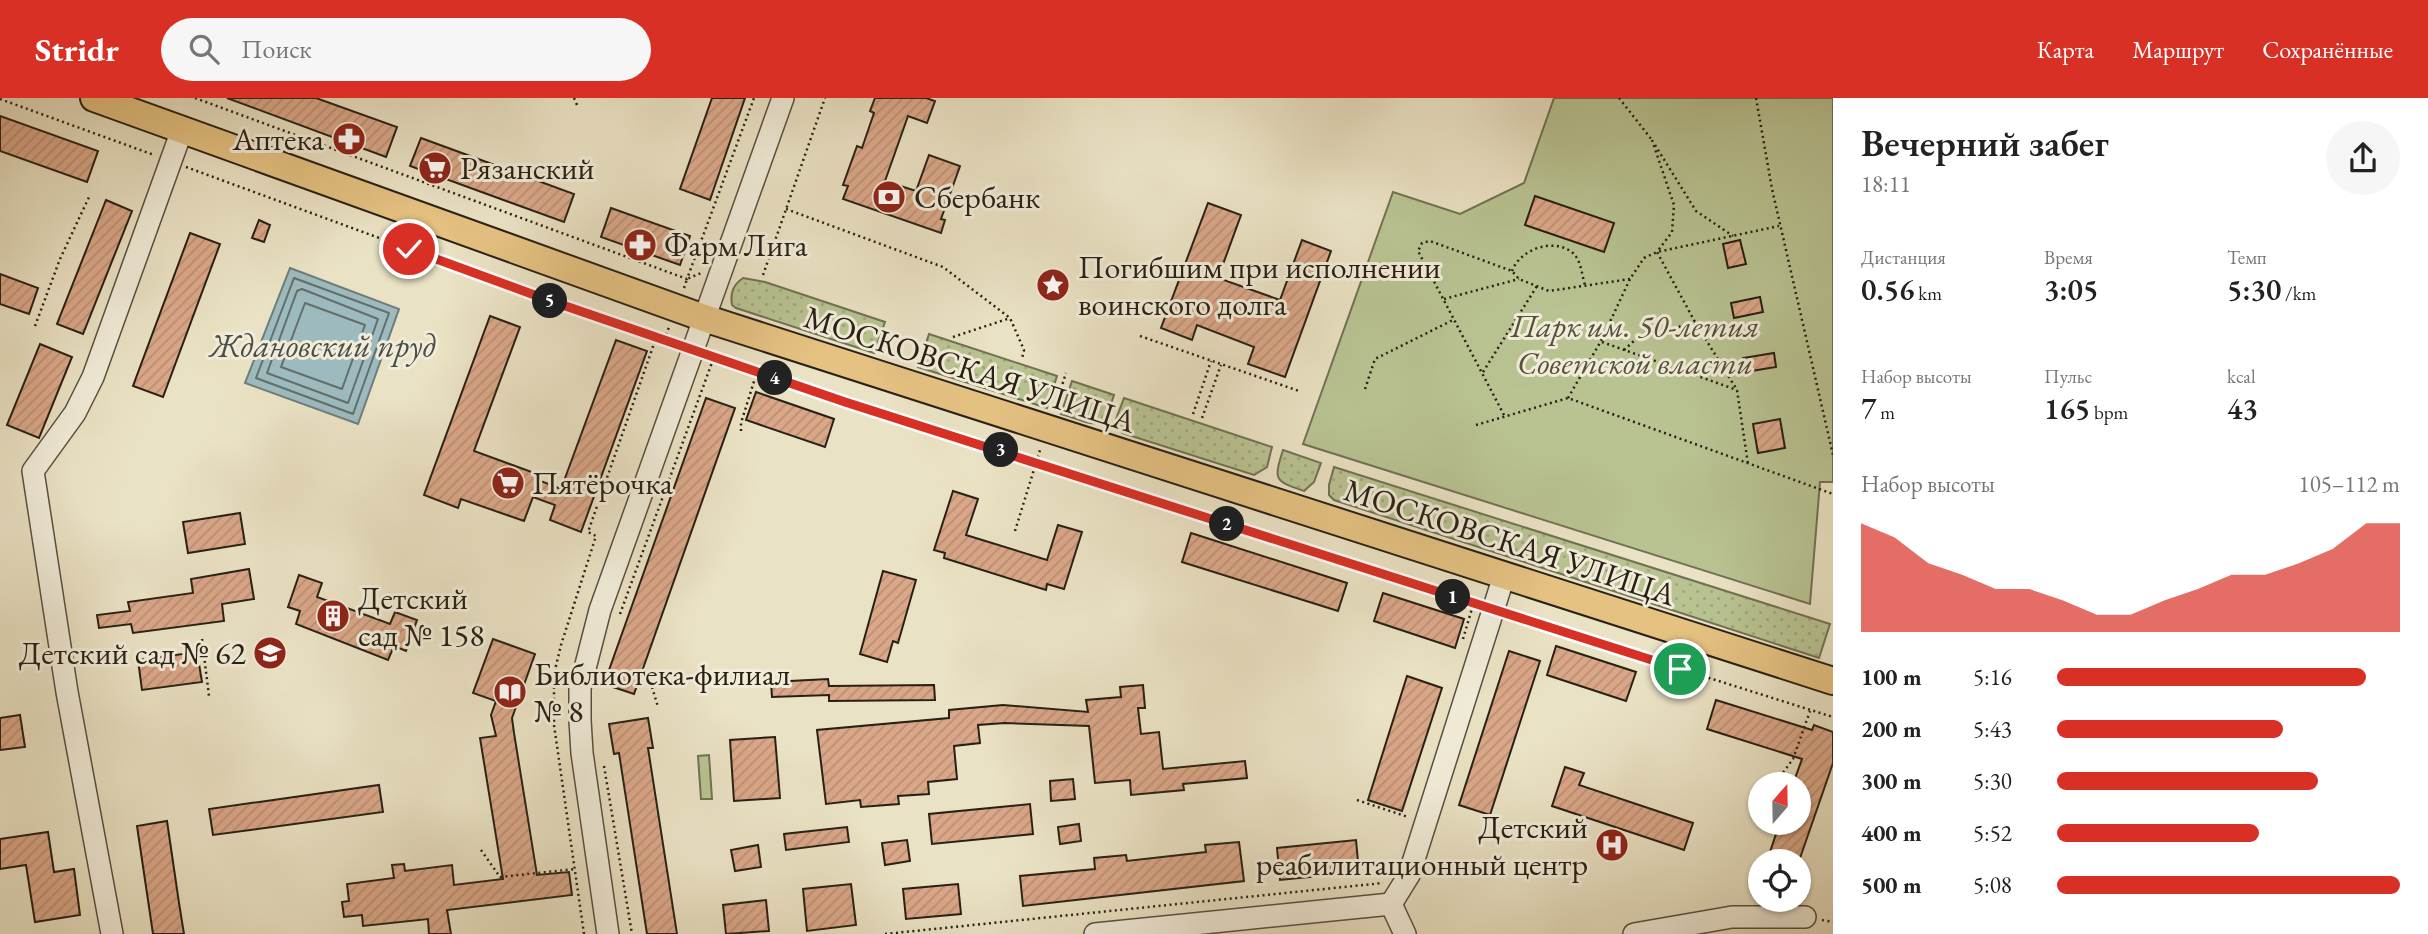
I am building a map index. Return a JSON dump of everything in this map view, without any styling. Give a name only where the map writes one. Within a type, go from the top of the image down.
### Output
[{"type":"main road","name":"МОСКОВСКАЯ УЛИЦА","points":[[94,98],[704,318],[1833,681]]},
{"type":"street","points":[[608,934],[582,753],[580,688],[600,610],[783,98]]},
{"type":"street","points":[[112,934],[69,704],[33,471],[75,413],[93,377],[182,130]]},
{"type":"street","points":[[1391,904],[1409,875],[1483,607],[1504,576]]},
{"type":"street","points":[[1094,934],[1391,904]]},
{"type":"street","points":[[1391,904],[1405,934]]},
{"type":"street","points":[[1633,934],[1732,917],[1805,917]]},
{"type":"path","points":[[195,98],[687,279],[754,98]]},
{"type":"path","points":[[574,98],[577,105]]},
{"type":"path","points":[[763,275],[825,98]]},
{"type":"path","points":[[1619,98],[1652,140],[1696,211],[1733,236]]},
{"type":"path","points":[[1756,98],[1780,226],[1833,455]]},
{"type":"path","points":[[0,99],[548,300],[757,372],[1483,607],[1833,716]]},
{"type":"path","points":[[1652,140],[1674,205],[1672,232],[1657,252]]},
{"type":"path","points":[[35,326],[60,259],[90,195]]},
{"type":"path","points":[[786,209],[943,267],[1010,318],[1024,350],[1022,359]]},
{"type":"path","points":[[1569,398],[1601,341],[1630,279],[1644,258],[1657,252],[1780,226]]},
{"type":"path","points":[[1504,415],[1418,251],[1422,243],[1430,241],[1512,271],[1519,279],[1549,291],[1630,279]]},
{"type":"path","points":[[1512,271],[1515,263],[1544,244],[1552,244],[1572,252],[1577,258],[1585,285]]},
{"type":"path","points":[[1657,252],[1695,322],[1737,390],[1748,464]]},
{"type":"path","points":[[1444,299],[1519,279]]},
{"type":"path","points":[[1482,373],[1536,286]]},
{"type":"path","points":[[953,337],[1010,318]]},
{"type":"path","points":[[1365,389],[1375,359],[1454,319]]},
{"type":"path","points":[[1624,350],[1635,340],[1695,322]]},
{"type":"path","points":[[1140,336],[1299,391]]},
{"type":"path","points":[[1601,341],[1737,390]]},
{"type":"path","points":[[617,622],[715,357]]},
{"type":"path","points":[[1192,414],[1211,360]]},
{"type":"path","points":[[1202,418],[1221,364]]},
{"type":"path","points":[[741,431],[757,372]]},
{"type":"path","points":[[1015,531],[1066,373]]},
{"type":"path","points":[[1476,425],[1569,398],[1833,494]]},
{"type":"path","points":[[1463,639],[1483,607]]},
{"type":"path","points":[[202,639],[209,696]]},
{"type":"path","points":[[652,687],[657,707]]},
{"type":"path","points":[[1784,772],[1793,759],[1810,709]]},
{"type":"path","points":[[603,761],[632,934]]},
{"type":"path","points":[[1357,800],[1408,817]]},
{"type":"path","points":[[481,849],[500,877],[575,869]]},
{"type":"path","points":[[886,934],[1387,882]]},
{"type":"green space","name":"Парк им. 50-летия Советской власти","points":[[1554,98],[1833,98],[1833,482],[1820,482],[1810,604],[1303,444],[1393,192],[1460,214],[1524,183]]},
{"type":"green space","points":[[743,278],[765,282],[885,322],[874,353],[736,308],[732,305],[732,293]]},
{"type":"green space","points":[[929,334],[1057,376],[1047,408],[918,367]]},
{"type":"green space","points":[[1072,381],[1114,395],[1101,421],[1090,423],[1061,414]]},
{"type":"green space","points":[[1124,398],[1272,447],[1267,467],[1254,475],[1122,433],[1116,419]]},
{"type":"green space","points":[[1283,450],[1321,463],[1314,482],[1304,491],[1287,485],[1279,478],[1278,468]]},
{"type":"green space","points":[[1334,467],[1830,624],[1819,658],[1334,500],[1329,495],[1329,485]]},
{"type":"green space","points":[[709,755],[712,799],[701,799],[698,756]]},
{"type":"water","name":"Ждановский пруд","points":[[290,268],[399,309],[358,424],[245,383]]},
{"type":"building","points":[[227,98],[316,98],[397,127],[386,157]]},
{"type":"building","points":[[712,98],[745,98],[710,200],[680,189]]},
{"type":"building","points":[[875,98],[926,98],[935,101],[927,123],[908,116],[885,181],[916,191],[929,155],[960,166],[941,219],[945,220],[941,233],[843,199],[848,186],[843,185],[857,146],[862,148],[874,113],[870,111]]},
{"type":"building","points":[[0,116],[98,151],[87,182],[0,151]]},
{"type":"building","points":[[421,138],[574,194],[564,222],[410,166]]},
{"type":"building","points":[[1535,196],[1614,223],[1604,252],[1525,225]]},
{"type":"building","points":[[106,200],[132,211],[83,334],[57,324]]},
{"type":"building","points":[[1208,203],[1241,215],[1218,278],[1280,300],[1302,240],[1331,251],[1285,377],[1248,364],[1254,347],[1197,325],[1192,340],[1161,328]]},
{"type":"building","points":[[611,208],[690,236],[680,265],[601,237]]},
{"type":"building","points":[[259,220],[270,225],[264,242],[252,238]]},
{"type":"building","points":[[190,233],[220,244],[163,397],[133,386]]},
{"type":"building","points":[[1740,240],[1746,264],[1728,268],[1723,244]]},
{"type":"building","points":[[0,274],[38,288],[29,314],[0,304]]},
{"type":"building","points":[[1760,297],[1763,312],[1734,318],[1731,303]]},
{"type":"building","points":[[490,316],[520,327],[474,451],[540,475],[538,480],[561,489],[616,340],[647,351],[581,532],[550,520],[555,505],[533,497],[524,521],[461,499],[458,508],[424,495]]},
{"type":"building","points":[[40,344],[72,357],[39,438],[7,425]]},
{"type":"building","points":[[1774,353],[1776,367],[1745,372],[1743,358]]},
{"type":"building","points":[[756,392],[834,419],[825,447],[746,420]]},
{"type":"building","points":[[706,398],[735,408],[634,694],[604,684]]},
{"type":"building","points":[[1780,419],[1785,448],[1758,453],[1753,424]]},
{"type":"building","points":[[953,491],[978,499],[966,535],[1047,560],[1058,525],[1082,532],[1064,589],[1047,584],[1046,590],[944,558],[945,553],[934,550]]},
{"type":"building","points":[[240,513],[245,544],[188,553],[183,522]]},
{"type":"building","points":[[1191,533],[1347,583],[1338,611],[1182,562]]},
{"type":"building","points":[[249,569],[254,599],[222,604],[224,621],[133,633],[131,624],[99,628],[97,615],[130,611],[128,602],[193,593],[191,579]]},
{"type":"building","points":[[883,571],[916,580],[898,643],[893,641],[887,662],[860,654]]},
{"type":"building","name":"Детский сад № 158","points":[[299,575],[322,583],[317,597],[390,624],[395,612],[417,620],[406,651],[394,646],[388,660],[296,624],[300,611],[288,607]]},
{"type":"building","points":[[1383,593],[1464,619],[1455,648],[1374,621]]},
{"type":"building","points":[[493,639],[535,654],[512,718],[514,733],[537,875],[569,872],[572,895],[447,910],[451,934],[429,934],[428,919],[363,926],[362,915],[344,917],[342,902],[349,901],[347,884],[394,878],[392,865],[404,864],[405,871],[452,865],[454,885],[503,879],[480,738],[496,736],[491,715],[496,701],[473,693]]},
{"type":"building","points":[[1556,646],[1636,672],[1626,701],[1547,675]]},
{"type":"building","points":[[1509,651],[1540,661],[1490,815],[1459,805]]},
{"type":"building","points":[[197,652],[202,682],[142,690],[138,660]]},
{"type":"building","points":[[1407,676],[1442,688],[1402,811],[1368,800]]},
{"type":"building","points":[[828,679],[829,686],[934,685],[935,700],[829,701],[829,695],[772,697],[771,682]]},
{"type":"building","points":[[1143,685],[1145,708],[1138,708],[1141,734],[1159,732],[1163,769],[1245,761],[1247,778],[1183,784],[1184,790],[1131,795],[1130,780],[1095,783],[1089,726],[1005,723],[978,725],[980,743],[954,746],[957,779],[928,782],[929,794],[898,796],[899,804],[861,807],[860,800],[826,804],[817,730],[949,718],[949,710],[1003,705],[1088,712],[1086,700],[1121,697],[1120,687]]},
{"type":"building","points":[[1716,700],[1812,730],[1814,725],[1833,732],[1833,763],[1811,826],[1811,772],[1797,772],[1802,759],[1707,729]]},
{"type":"building","points":[[20,715],[25,747],[0,750],[0,718]]},
{"type":"building","points":[[648,718],[653,748],[648,748],[677,934],[647,934],[619,753],[614,754],[609,724]]},
{"type":"building","points":[[775,737],[780,798],[734,801],[730,740]]},
{"type":"building","points":[[1565,767],[1584,773],[1579,785],[1693,823],[1684,850],[1552,806]]},
{"type":"building","points":[[1073,779],[1075,799],[1051,801],[1050,781]]},
{"type":"building","points":[[379,785],[383,812],[213,835],[209,809]]},
{"type":"building","points":[[1030,804],[1033,834],[932,844],[929,814]]},
{"type":"building","points":[[167,821],[184,934],[153,934],[137,826]]},
{"type":"building","points":[[1079,824],[1081,841],[1060,844],[1058,827]]},
{"type":"building","points":[[847,827],[849,842],[786,850],[784,834]]},
{"type":"building","points":[[48,832],[54,872],[74,869],[80,915],[35,922],[26,865],[0,869],[0,839]]},
{"type":"building","points":[[1776,835],[1808,835],[1803,849],[1771,849]]},
{"type":"building","points":[[907,840],[910,861],[885,865],[882,843]]},
{"type":"building","points":[[1356,840],[1359,872],[1280,880],[1277,848]]},
{"type":"building","points":[[1239,842],[1244,881],[1023,906],[1020,876],[1095,869],[1094,858],[1126,855],[1127,861],[1206,852],[1205,845]]},
{"type":"building","points":[[758,845],[761,867],[735,871],[731,850]]},
{"type":"building","points":[[851,884],[856,925],[807,931],[803,889]]},
{"type":"building","points":[[958,884],[961,914],[906,919],[903,889]]},
{"type":"building","points":[[766,900],[769,931],[726,934],[723,905]]},
{"type":"place","name":"Аптека","points":[[349,139]]},
{"type":"place","name":"Рязанский","points":[[435,168]]},
{"type":"place","name":"Сбербанк","points":[[889,197]]},
{"type":"place","name":"Фарм Лига","points":[[640,245]]},
{"type":"place","name":"Погибшим при исполнении воинского долга","points":[[1053,285]]},
{"type":"place","name":"Пятёрочка","points":[[508,483]]},
{"type":"place","name":"Детский сад № 158","points":[[333,616]]},
{"type":"place","name":"Детский сад № 62","points":[[270,653]]},
{"type":"place","name":"Библиотека-филиал № 8","points":[[510,692]]},
{"type":"place","name":"Детский реабилитационный центр","points":[[1612,845]]},
{"type":"route","points":[[409,249],[845,402],[1037,461],[1680,669]]}]
